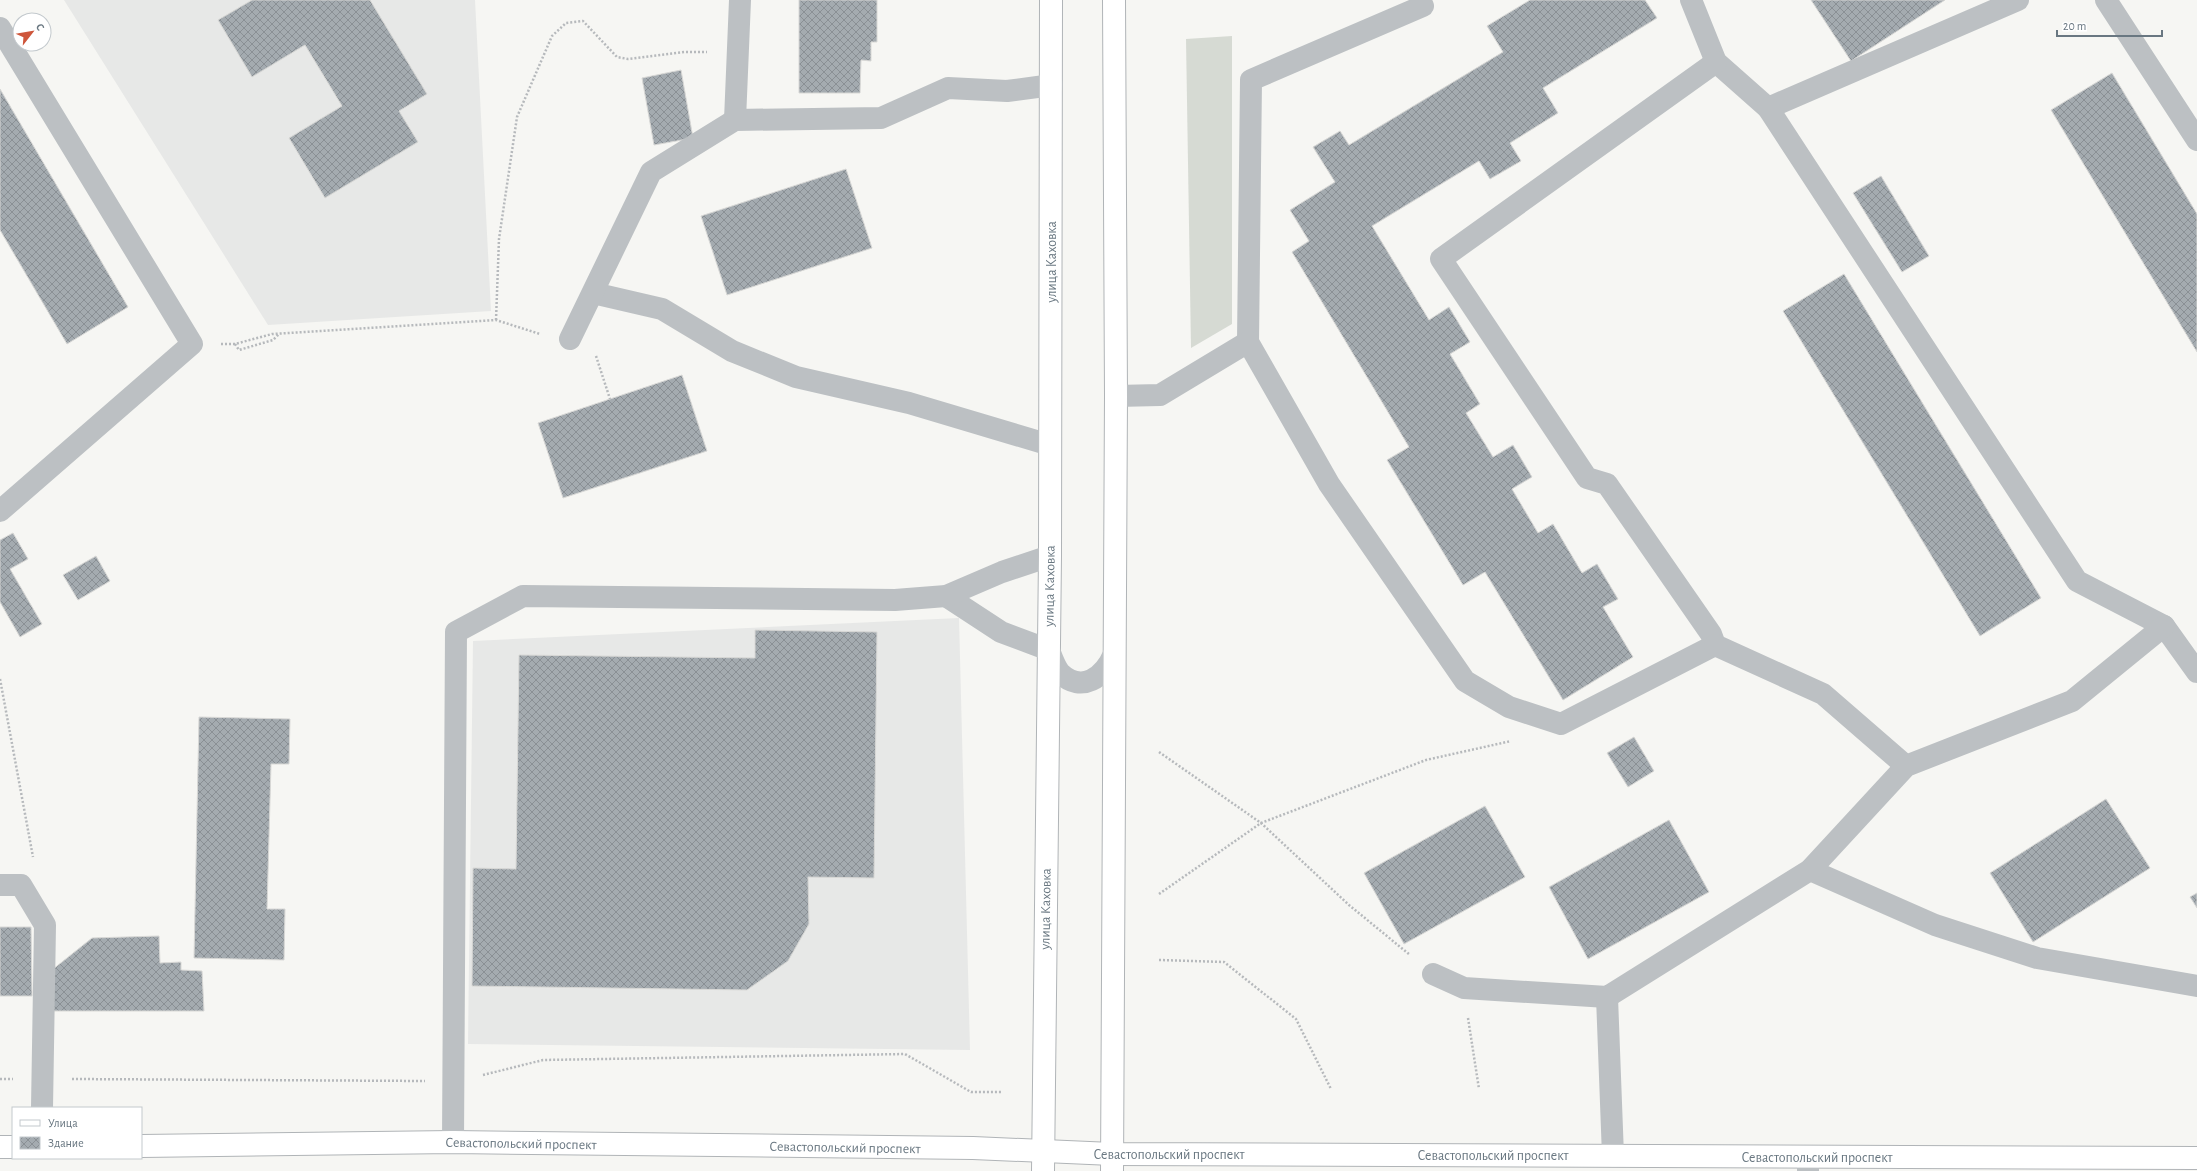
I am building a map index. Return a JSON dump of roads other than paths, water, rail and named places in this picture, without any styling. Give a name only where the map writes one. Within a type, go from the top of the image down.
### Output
[{"type":"main road","name":"улица Каховка","points":[[1043,1162],[1050,556],[1051,0]]},
{"type":"main road","points":[[1112,1163],[1116,396],[1114,0]]},
{"type":"main road","name":"Севастопольский проспект","points":[[142,1146],[453,1142],[973,1148],[1043,1162],[1112,1163],[1613,1156],[1808,1164],[2197,1158]]},
{"type":"main road","points":[[0,1147],[12,1147]]},
{"type":"lane","points":[[735,120],[740,0]]},
{"type":"lane","points":[[1691,0],[1716,62],[1768,108],[2077,581],[2164,626],[2197,672]]},
{"type":"lane","points":[[1768,108],[2018,0]]},
{"type":"lane","points":[[2106,0],[2197,140]]},
{"type":"lane","points":[[1423,6],[1251,80],[1248,342],[1329,484],[1465,680],[1509,707],[1561,724],[1715,645]]},
{"type":"lane","points":[[0,28],[192,344],[0,511]]},
{"type":"lane","points":[[1716,62],[1441,259],[1587,478],[1607,484],[1711,634],[1715,645],[1822,694],[1906,766]]},
{"type":"lane","points":[[570,339],[651,172],[735,120],[881,118],[948,88],[1007,91],[1052,85]]},
{"type":"lane","points":[[593,293],[662,310],[732,351],[796,377],[909,403],[1050,445]]},
{"type":"lane","points":[[1116,396],[1160,395],[1248,342]]},
{"type":"lane","points":[[453,1142],[456,632],[523,596],[895,600],[946,596],[1002,572],[1050,556]]},
{"type":"lane","points":[[946,596],[1001,632],[1049,650],[1059,672],[1068,679],[1080,682],[1091,681],[1102,675],[1114,654]]},
{"type":"lane","points":[[1432,974],[1464,988],[1607,996],[1810,870],[1906,766],[2072,701],[2164,626]]},
{"type":"lane","points":[[1810,870],[1935,925],[2037,958],[2197,986]]},
{"type":"lane","points":[[0,885],[21,885],[45,925],[42,1107]]},
{"type":"lane","points":[[1607,996],[1613,1156]]}]
